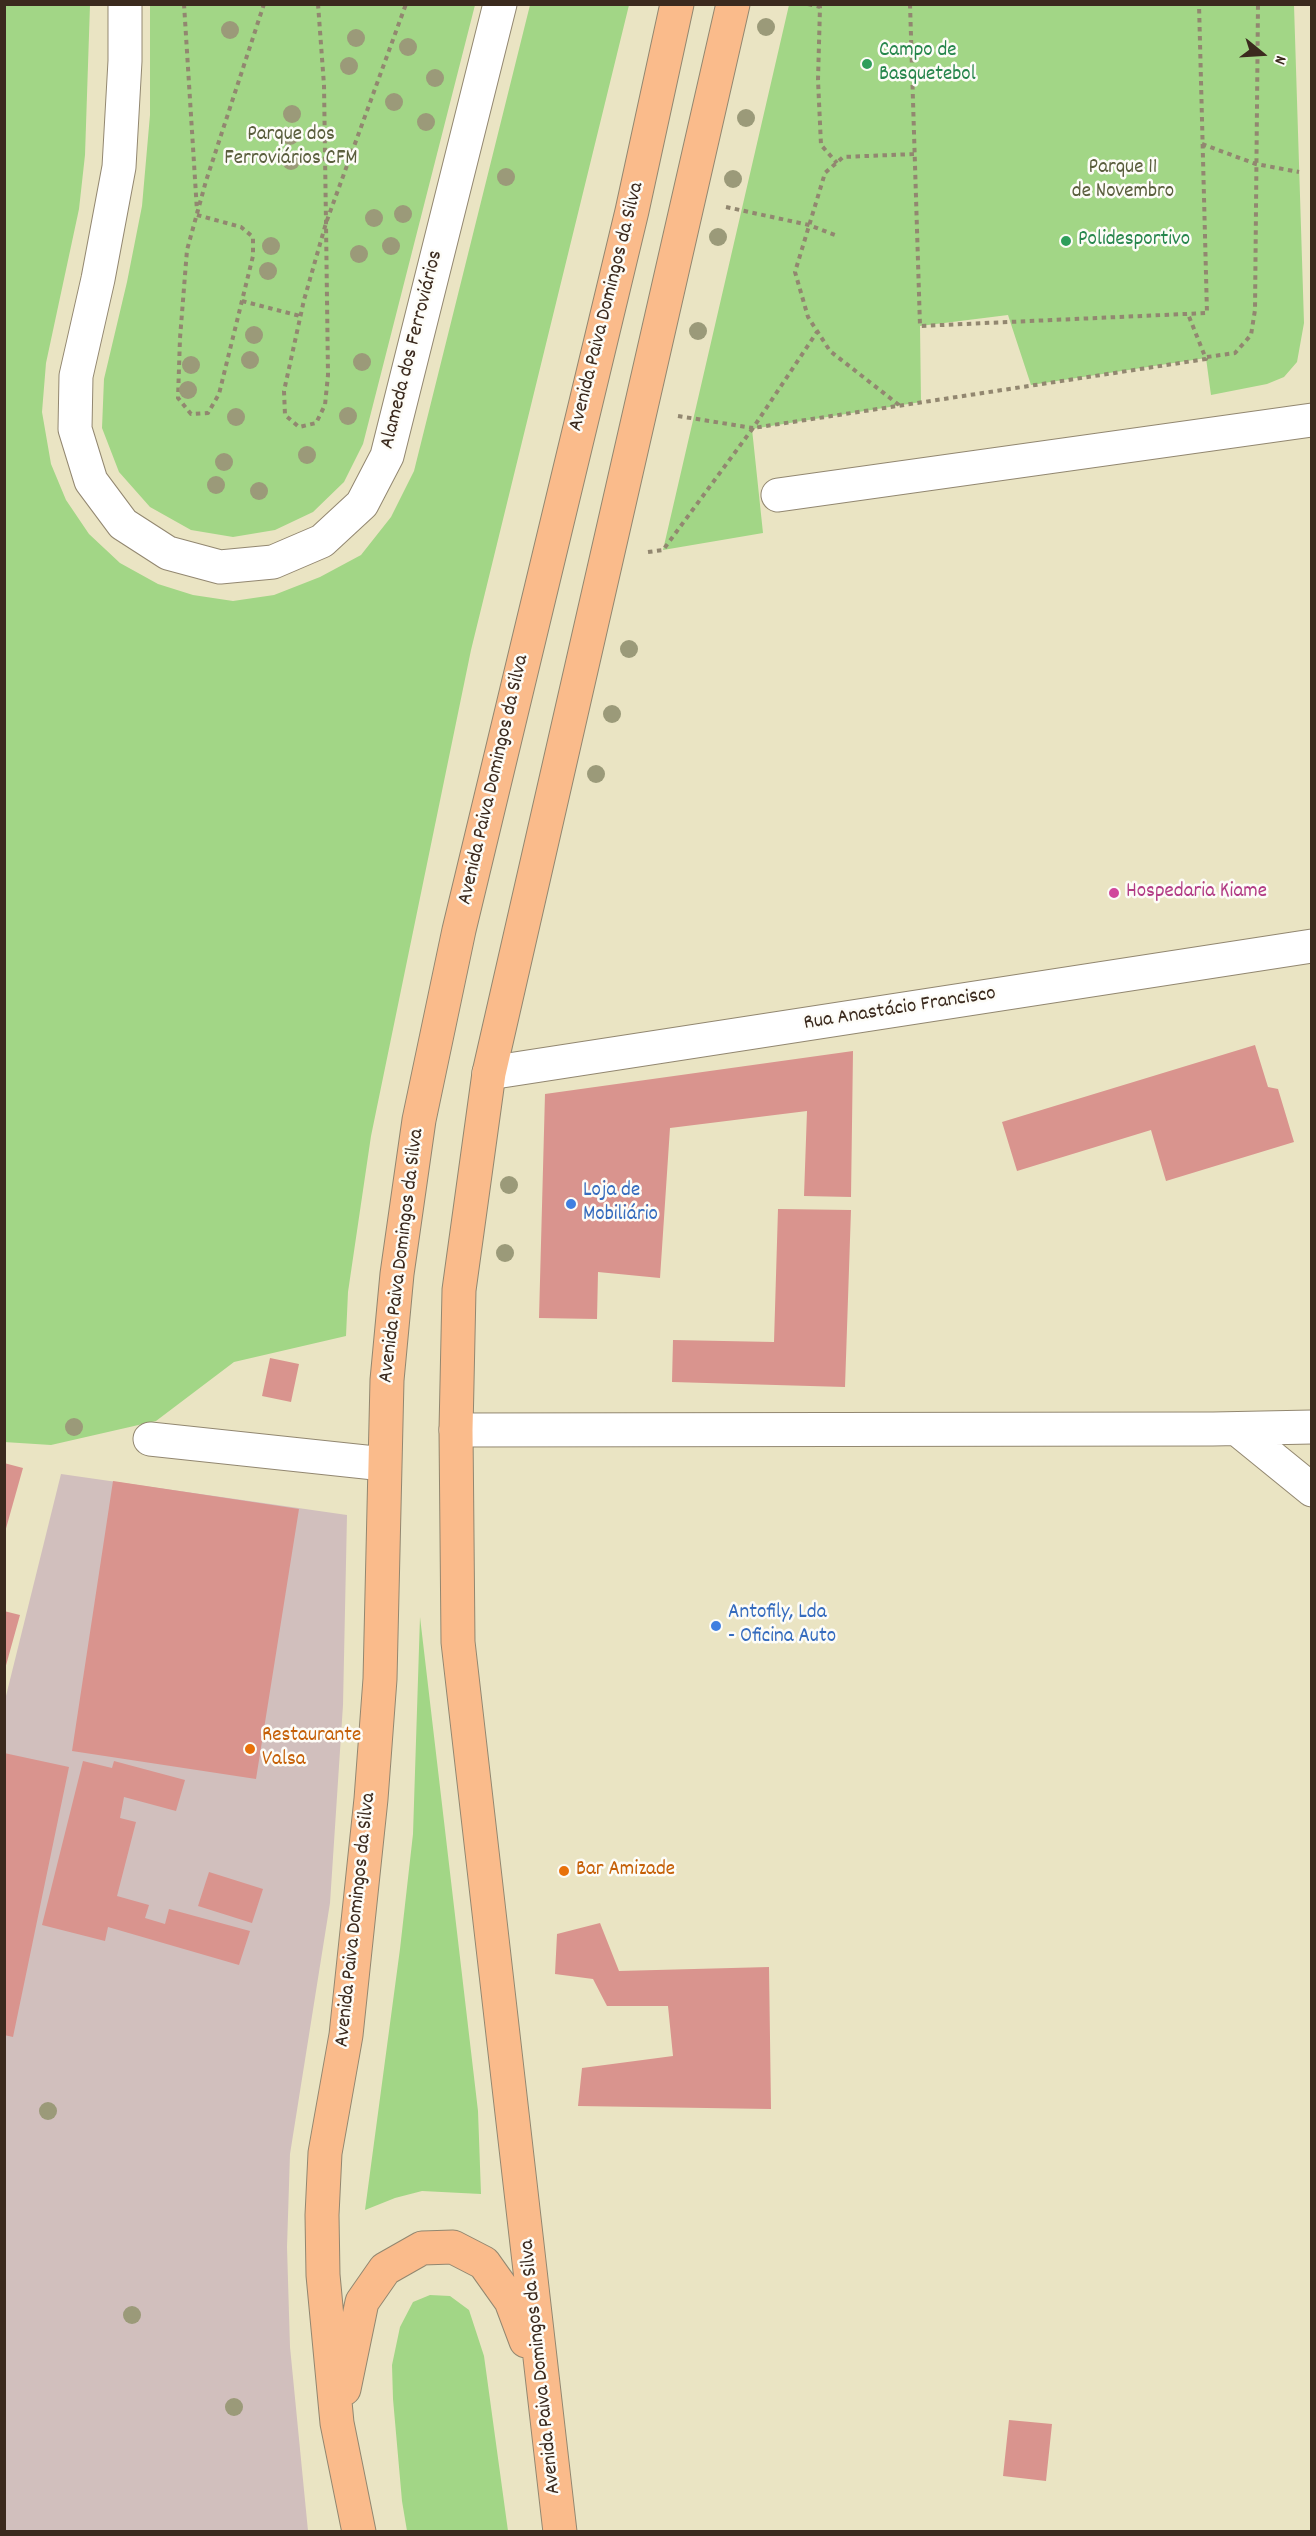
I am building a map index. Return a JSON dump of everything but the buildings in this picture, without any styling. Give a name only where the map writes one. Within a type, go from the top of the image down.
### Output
[{"type":"main road","name":"Avenida Paiva Domingos da Silva","points":[[560,2532],[458,1642],[456,1430],[459,1290],[489,1073],[733,4]]},
{"type":"main road","name":"Avenida Paiva Domingos da Silva","points":[[358,2532],[337,2423],[323,2275],[325,2163],[346,2035],[371,1799],[380,1679],[387,1380],[397,1274],[418,1120],[459,930],[632,211],[674,9]]},
{"type":"main road","points":[[337,2423],[362,2302],[385,2270],[422,2248],[453,2247],[484,2263],[512,2301],[544,2393]]},
{"type":"street","name":"Alameda dos Ferroviários","points":[[125,4],[125,61],[119,167],[98,279],[76,375],[75,429],[92,481],[123,524],[168,553],[220,567],[273,562],[322,541],[362,504],[387,456],[500,4]]},
{"type":"street","points":[[778,495],[1311,420]]},
{"type":"street","name":"Rua Anastácio Francisco","points":[[489,1073],[1311,946]]},
{"type":"street","points":[[456,1430],[1311,1427]]},
{"type":"street","points":[[1237,1429],[1311,1490]]},
{"type":"street","points":[[150,1439],[384,1464]]},
{"type":"path","points":[[184,4],[197,215]]},
{"type":"path","points":[[197,215],[241,226],[253,237],[253,256],[219,394],[208,413],[191,414],[178,398],[187,250],[197,215],[264,4]]},
{"type":"path","points":[[318,4],[324,85],[326,223],[328,375],[325,405],[316,423],[299,427],[285,415],[284,391],[300,316],[326,223],[406,4]]},
{"type":"path","points":[[808,4],[821,6],[818,80],[821,145],[837,163]]},
{"type":"path","points":[[910,4],[920,326],[1207,313],[1199,4]]},
{"type":"path","points":[[1207,357],[1235,353],[1251,335],[1255,310],[1258,4]]},
{"type":"path","points":[[1202,144],[1256,164],[1299,172]]},
{"type":"path","points":[[915,154],[843,157],[825,173],[795,272],[808,317],[830,351],[899,405],[1206,359],[1188,314]]},
{"type":"path","points":[[725,207],[809,225],[835,236]]},
{"type":"path","points":[[242,301],[300,316]]},
{"type":"path","points":[[668,415],[753,428],[817,332]]},
{"type":"shaded area","points":[[61,1474],[347,1515],[343,1705],[330,1903],[290,2154],[287,2247],[290,2347],[308,2531],[5,2532],[4,1704]]},
{"type":"green space","points":[[4,5],[90,5],[85,155],[79,209],[46,363],[42,412],[51,464],[66,500],[89,534],[120,563],[158,584],[193,595],[233,601],[274,595],[320,577],[361,555],[391,517],[414,471],[530,5],[629,5],[471,650],[371,1136],[348,1292],[346,1336],[234,1362],[156,1421],[51,1445],[4,1442]]},
{"type":"green space","name":"Parque dos Ferroviários CFM","points":[[150,5],[475,5],[363,444],[344,482],[313,512],[275,530],[233,537],[191,530],[150,507],[119,472],[102,428],[104,379],[142,206],[150,115]]},
{"type":"green space","name":"Parque 11 de Novembro","points":[[789,5],[1294,5],[1304,323],[1297,362],[1284,377],[1267,384],[1211,395],[1206,358],[1031,385],[1008,315],[920,326],[921,402],[752,429],[763,533],[663,550]]},
{"type":"green space","points":[[420,1617],[478,2111],[481,2194],[422,2191],[395,2198],[365,2210],[413,1834]]},
{"type":"green space","points":[[430,2295],[450,2296],[469,2310],[484,2356],[508,2531],[407,2531],[402,2501],[392,2365],[400,2327],[413,2302]]},
{"type":"place","name":"Campo de Basquetebol","points":[[867,64]]},
{"type":"place","name":"Polidesportivo","points":[[1066,241]]},
{"type":"place","name":"Hospedaria Kiame","points":[[1114,893]]},
{"type":"place","name":"Loja de Mobiliário","points":[[571,1204]]},
{"type":"place","name":"Antofily, Lda - Oficina Auto","points":[[716,1626]]},
{"type":"place","name":"Restaurante Valsa","points":[[250,1749]]},
{"type":"place","name":"Bar Amizade","points":[[564,1871]]}]
